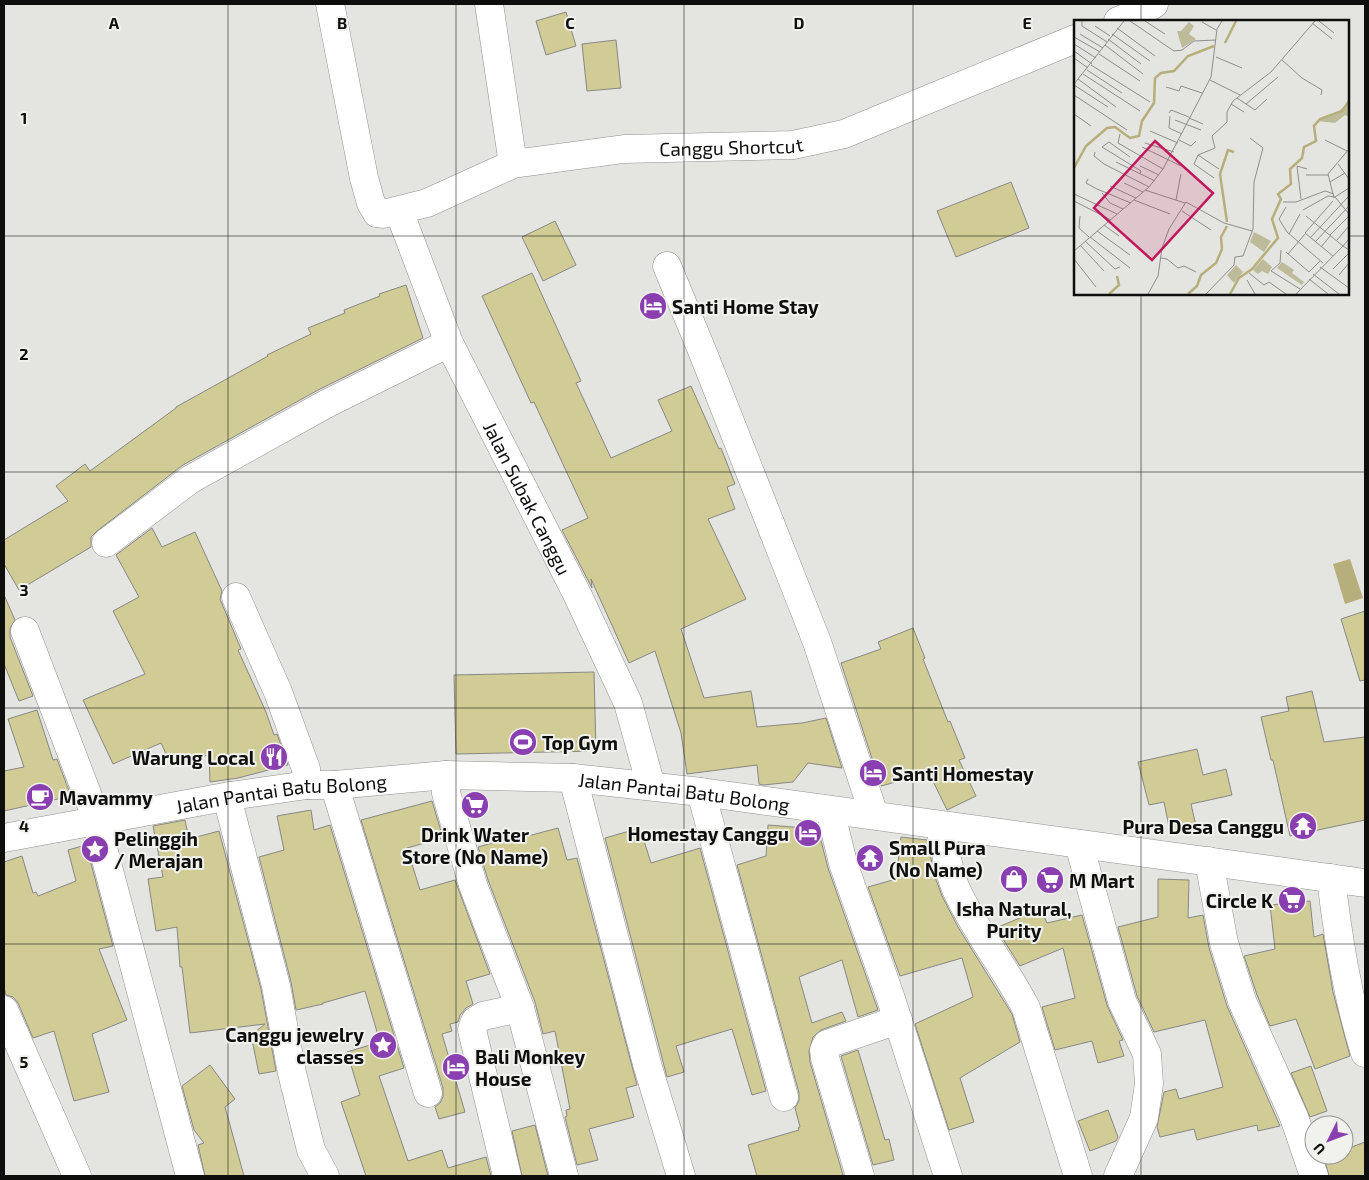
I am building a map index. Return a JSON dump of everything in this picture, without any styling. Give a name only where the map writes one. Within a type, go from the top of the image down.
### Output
[{"type":"street","name":"Jalan Subak Canggu","points":[[330,4],[370,204],[388,212],[449,343],[574,587],[628,703],[651,786]]},
{"type":"street","points":[[489,4],[513,164]]},
{"type":"street","points":[[1120,20],[1154,4]]},
{"type":"street","name":"Canggu Shortcut","points":[[388,212],[427,203],[513,164],[624,149],[793,145],[844,134],[1074,39]]},
{"type":"street","points":[[667,266],[817,642],[874,816]]},
{"type":"street","points":[[106,543],[190,479],[326,404],[449,343]]},
{"type":"street","points":[[236,597],[278,692],[306,769],[308,785]]},
{"type":"street","points":[[25,630],[98,820],[102,842],[190,1176]]},
{"type":"street","points":[[446,775],[446,793],[473,885],[520,1008],[564,1176]]},
{"type":"street","name":"Jalan Pantai Batu Bolong","points":[[4,838],[230,796],[308,785],[335,785],[446,775],[574,778],[701,792],[1365,883]]},
{"type":"street","points":[[574,778],[647,1064],[681,1176]]},
{"type":"street","points":[[335,785],[428,1093]]},
{"type":"street","points":[[701,792],[784,1097]]},
{"type":"street","points":[[230,796],[230,805],[276,986],[292,1073],[311,1150],[325,1176]]},
{"type":"street","points":[[830,810],[843,863],[898,1020],[948,1176]]},
{"type":"street","points":[[939,826],[958,893],[1013,983],[1026,1008],[1078,1176]]},
{"type":"street","points":[[1079,844],[1122,1001],[1147,1054],[1149,1084],[1144,1118],[1118,1176]]},
{"type":"street","points":[[1210,861],[1224,943],[1242,1001],[1294,1117],[1314,1176]]},
{"type":"street","points":[[1331,878],[1338,937],[1357,1027],[1365,1053]]},
{"type":"street","points":[[507,1176],[472,1030],[475,1021],[483,1016],[520,1008]]},
{"type":"street","points":[[4,1010],[77,1176]]},
{"type":"street","points":[[860,1176],[824,1050],[827,1044],[898,1020]]},
{"type":"shaded area","points":[[1350,559],[1363,598],[1345,604],[1333,564]]},
{"type":"building","points":[[566,12],[576,46],[546,55],[536,21]]},
{"type":"building","points":[[616,40],[621,88],[587,91],[582,44]]},
{"type":"building","points":[[1011,182],[1029,228],[956,257],[937,211]]},
{"type":"building","points":[[555,221],[576,265],[543,281],[522,237]]},
{"type":"building","points":[[532,273],[581,381],[576,383],[611,458],[672,431],[658,400],[691,386],[719,449],[721,448],[735,484],[727,487],[735,509],[708,519],[746,599],[681,629],[704,698],[751,691],[757,727],[802,723],[826,718],[842,768],[808,763],[793,782],[763,785],[759,784],[757,765],[687,774],[681,733],[655,651],[629,663],[591,579],[592,588],[562,530],[588,518],[534,402],[531,403],[482,296]]},
{"type":"building","points":[[406,285],[423,338],[318,390],[183,465],[97,531],[91,537],[91,547],[19,590],[4,564],[4,540],[68,501],[56,486],[85,464],[90,471],[176,407],[267,355],[311,334],[308,328],[345,313],[344,310],[380,296],[379,294]]},
{"type":"building","points":[[152,528],[162,547],[195,532],[222,591],[220,599],[241,649],[238,650],[266,712],[274,735],[277,734],[288,765],[238,778],[210,782],[209,754],[188,764],[183,754],[169,760],[161,743],[113,764],[83,700],[145,674],[113,611],[139,597],[116,555]]},
{"type":"building","points":[[4,595],[15,620],[10,628],[10,637],[33,696],[19,701],[4,664]]},
{"type":"building","points":[[1365,611],[1365,680],[1360,681],[1341,619]]},
{"type":"building","points":[[913,628],[948,722],[950,721],[965,758],[959,760],[976,796],[947,810],[929,773],[881,786],[841,663],[881,649],[878,642]]},
{"type":"building","points":[[594,672],[596,751],[456,754],[454,675]]},
{"type":"building","points":[[1312,691],[1324,742],[1365,737],[1365,820],[1290,836],[1261,717],[1289,711],[1286,697]]},
{"type":"building","points":[[37,710],[53,760],[57,759],[71,796],[4,811],[4,771],[24,767],[8,719]]},
{"type":"building","points":[[1197,749],[1203,775],[1226,769],[1232,795],[1191,804],[1196,826],[1170,832],[1164,802],[1149,805],[1138,762]]},
{"type":"building","points":[[432,801],[443,838],[407,848],[420,890],[455,880],[490,974],[466,981],[473,1004],[460,1015],[458,1022],[450,1024],[452,1031],[442,1034],[465,1112],[439,1119],[435,1107],[443,1097],[443,1088],[361,820]]},
{"type":"building","points":[[311,810],[314,830],[330,825],[404,1068],[379,1076],[408,1161],[442,1150],[448,1168],[486,1157],[491,1176],[366,1176],[341,1102],[360,1095],[347,1052],[380,1042],[365,991],[296,1010],[291,982],[259,857],[284,850],[277,816]]},
{"type":"building","points":[[185,820],[189,839],[219,831],[261,989],[276,1071],[259,1074],[251,1035],[265,1024],[190,1033],[182,967],[180,967],[177,927],[156,931],[148,879],[163,877],[153,826]]},
{"type":"building","points":[[768,825],[818,829],[828,868],[878,1010],[858,1017],[842,960],[799,977],[812,1023],[842,1012],[846,1021],[821,1030],[813,1037],[809,1051],[810,1062],[843,1175],[757,1176],[748,1145],[799,1130],[798,1128],[800,1127],[795,1108],[799,1101],[799,1093],[737,865],[766,856]]},
{"type":"building","points":[[558,828],[567,860],[577,858],[637,1085],[626,1088],[634,1117],[589,1129],[598,1160],[577,1165],[565,1117],[567,1116],[566,1110],[570,1109],[555,1031],[543,1034],[535,1002],[488,880],[478,847],[513,837],[513,840]]},
{"type":"building","points":[[640,828],[651,863],[700,848],[766,1091],[752,1095],[732,1029],[676,1046],[684,1072],[667,1077],[605,838]]},
{"type":"building","points":[[901,837],[927,840],[935,877],[942,896],[958,927],[1012,1014],[1020,1042],[960,1078],[974,1122],[949,1130],[915,1024],[973,997],[962,958],[900,976],[868,887],[896,879]]},
{"type":"building","points":[[86,845],[113,946],[99,949],[127,1020],[92,1034],[109,1092],[74,1101],[54,1031],[33,1038],[18,1003],[13,997],[6,995],[4,988],[4,862],[22,856],[33,893],[36,892],[38,896],[76,881],[68,850]]},
{"type":"building","points":[[1158,879],[1189,880],[1188,918],[1203,915],[1209,948],[1227,1006],[1280,1126],[1258,1131],[1257,1125],[1197,1140],[1194,1129],[1160,1137],[1157,1127],[1164,1092],[1176,1089],[1179,1099],[1223,1087],[1205,1020],[1154,1032],[1137,996],[1118,927],[1158,917]]},
{"type":"building","points":[[1310,901],[1314,937],[1323,934],[1333,992],[1350,1056],[1315,1069],[1296,1019],[1270,1026],[1244,956],[1275,949],[1270,905]]},
{"type":"building","points":[[1041,909],[1047,923],[1082,915],[1107,1005],[1123,1040],[1119,1041],[1124,1056],[1098,1063],[1092,1041],[1055,1050],[1042,1007],[1075,998],[1063,948],[1020,966],[996,928]]},
{"type":"building","points":[[858,1050],[885,1140],[889,1139],[894,1160],[873,1165],[841,1056]]},
{"type":"building","points":[[210,1065],[235,1099],[225,1107],[244,1176],[205,1176],[198,1145],[204,1143],[194,1130],[182,1086]]},
{"type":"building","points":[[1311,1066],[1327,1111],[1309,1115],[1291,1073]]},
{"type":"building","points":[[1108,1110],[1118,1137],[1116,1141],[1090,1151],[1078,1121]]},
{"type":"building","points":[[535,1125],[548,1176],[522,1176],[512,1131]]},
{"type":"building","points":[[1365,1142],[1365,1176],[1329,1176],[1326,1165],[1354,1165],[1354,1146]]},
{"type":"place","name":"Santi Home Stay","points":[[653,306]]},
{"type":"place","name":"Top Gym","points":[[523,742]]},
{"type":"place","name":"Warung Local","points":[[274,757]]},
{"type":"place","name":"Santi Homestay","points":[[873,773]]},
{"type":"place","name":"Mavammy","points":[[40,797]]},
{"type":"place","name":"Drink Water Store (No Name)","points":[[475,805]]},
{"type":"place","name":"Pura Desa Canggu","points":[[1303,826]]},
{"type":"place","name":"Homestay Canggu","points":[[808,833]]},
{"type":"place","name":"Pelinggih / Merajan","points":[[95,849]]},
{"type":"place","name":"Small Pura (No Name)","points":[[870,858]]},
{"type":"place","name":"Isha Natural, Purity","points":[[1014,879]]},
{"type":"place","name":"M Mart","points":[[1050,880]]},
{"type":"place","name":"Circle K","points":[[1292,900]]},
{"type":"place","name":"Canggu jewelry classes","points":[[383,1045]]},
{"type":"place","name":"Bali Monkey House","points":[[456,1067]]}]
